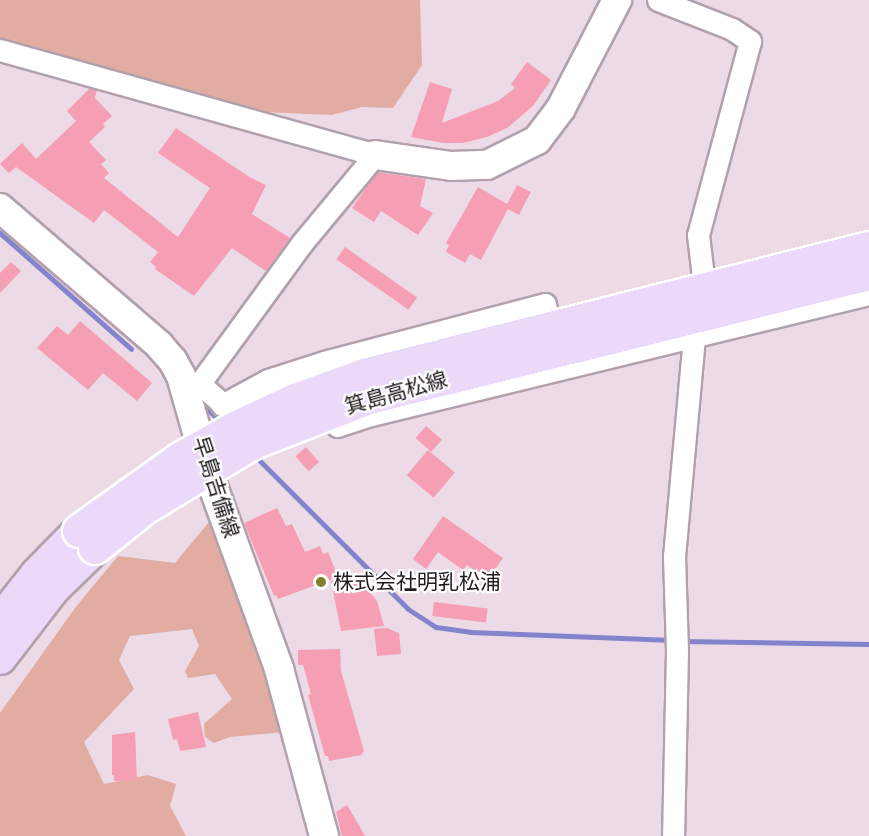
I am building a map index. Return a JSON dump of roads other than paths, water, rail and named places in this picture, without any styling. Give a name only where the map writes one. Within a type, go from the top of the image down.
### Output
[{"type":"main road","points":[[375,155],[451,166],[487,165],[537,140],[561,108],[617,0]]},
{"type":"main road","name":"早島吉備線","points":[[0,208],[159,345],[194,391],[210,478],[279,669],[324,836]]},
{"type":"main road","name":"箕島高松線","points":[[0,658],[54,588],[87,540],[180,459],[237,427],[295,400],[364,375],[869,248]]},
{"type":"main road","name":"箕島高松線","points":[[0,621],[37,574],[87,540],[251,444],[369,398],[869,274]]},
{"type":"street","points":[[657,0],[732,29],[750,41],[698,235],[705,293],[694,337],[674,555],[677,643],[673,836]]},
{"type":"street","points":[[0,50],[375,155],[302,243],[194,391],[222,405],[267,443],[289,442],[371,415],[869,294]]},
{"type":"street","points":[[222,405],[268,380],[324,362],[545,304],[559,370]]},
{"type":"waterway","points":[[0,233],[131,349]]},
{"type":"waterway","points":[[205,407],[223,424]]},
{"type":"waterway","points":[[253,454],[408,609],[436,627],[470,632],[672,640]]},
{"type":"waterway","points":[[681,641],[869,644]]},
{"type":"place","name":"株式会社明乳松浦","points":[[321,582]]}]
